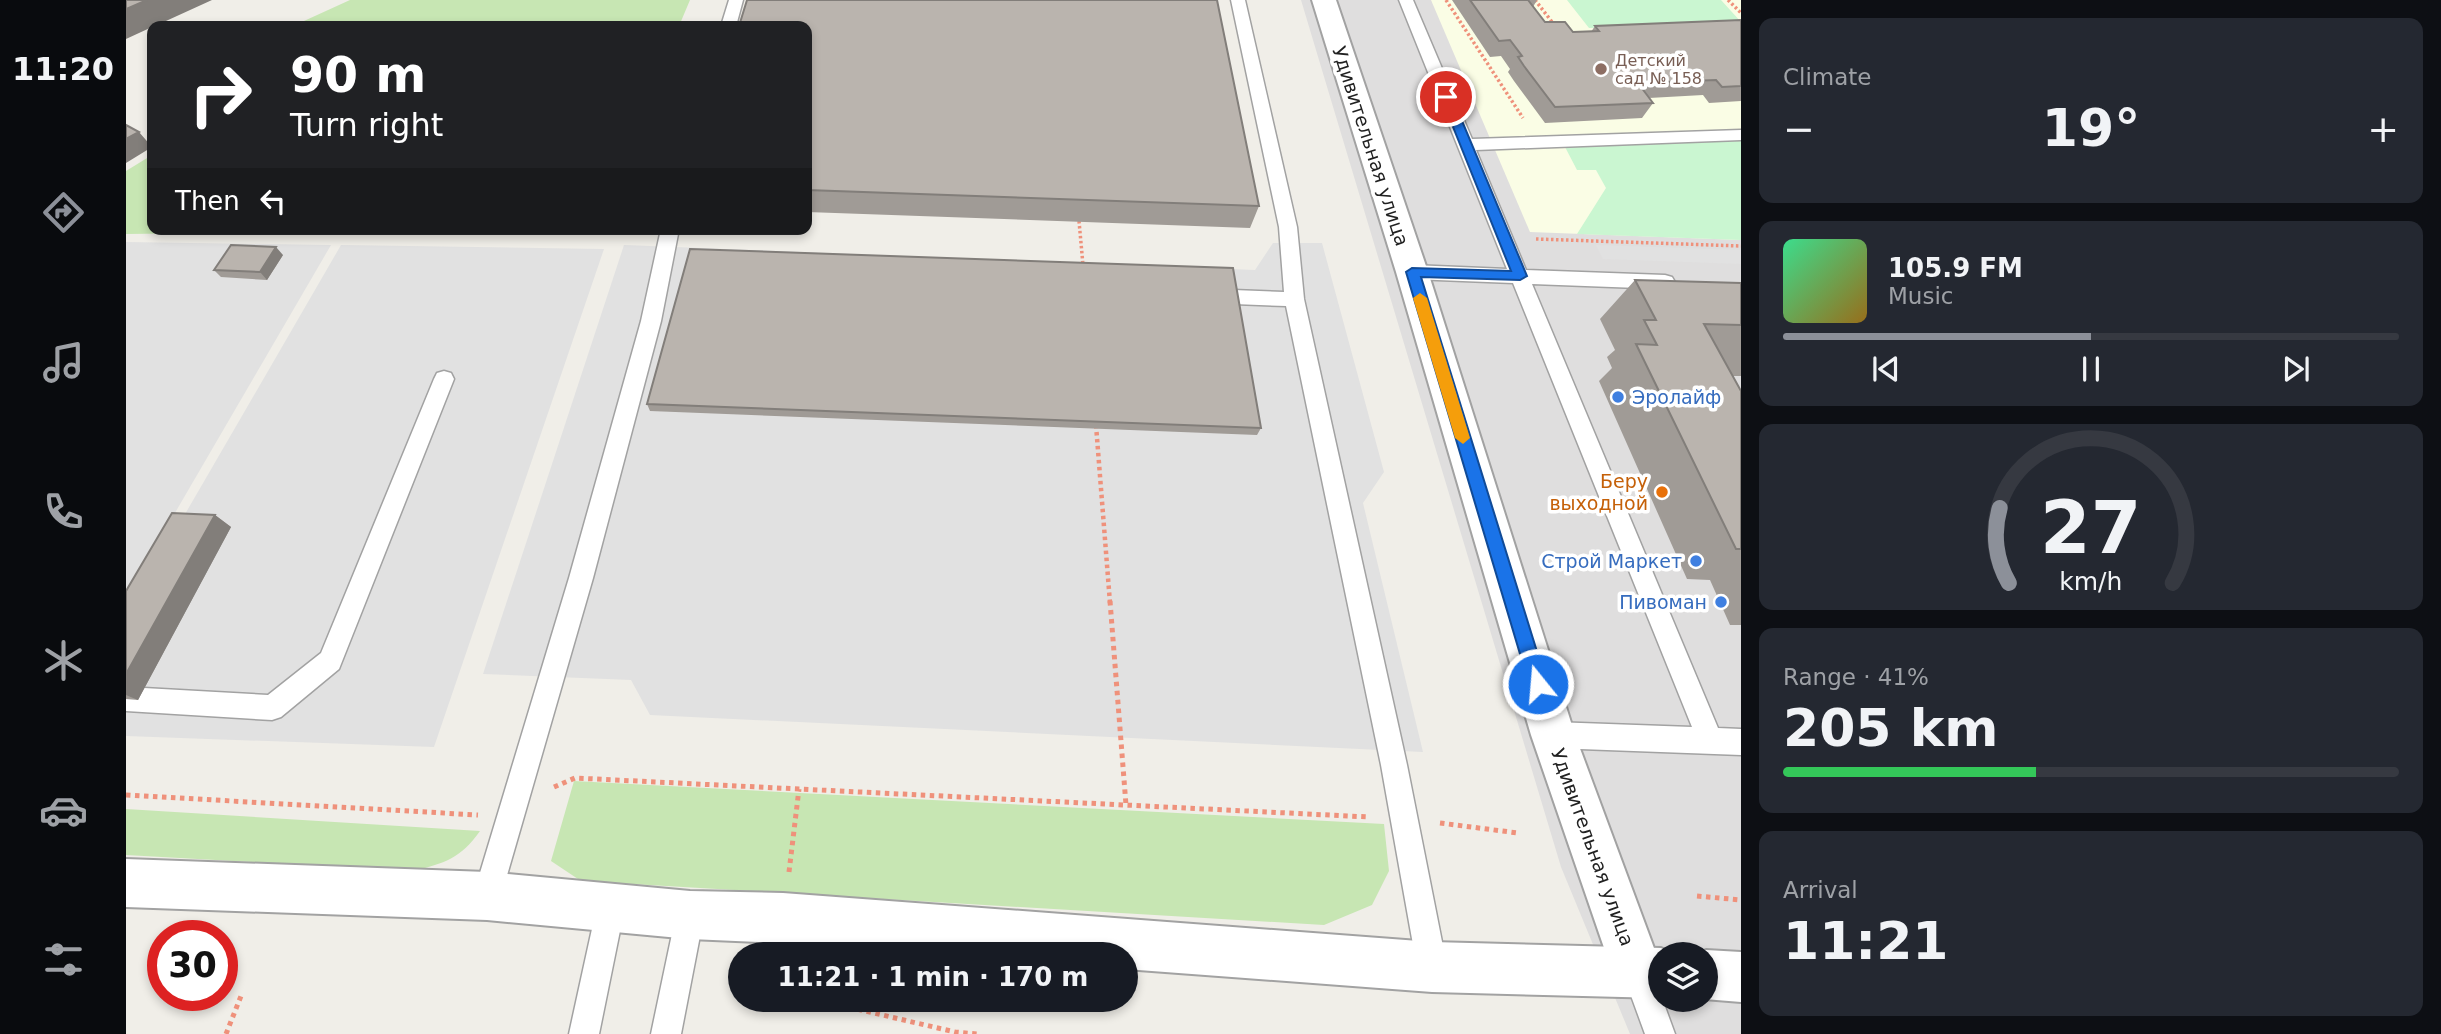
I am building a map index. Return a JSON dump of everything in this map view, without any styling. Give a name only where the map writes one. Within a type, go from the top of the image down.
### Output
[{"type":"street","name":"Удивительная улица","points":[[1324,0],[1412,272],[1553,735],[1648,970]]},
{"type":"street","points":[[126,883],[487,896],[690,915],[783,918],[1432,967],[1648,972]]},
{"type":"street","points":[[1718,976],[1741,977]]},
{"type":"lane","points":[[730,21],[736,0]]},
{"type":"lane","points":[[1238,0],[1288,227],[1294,299],[1405,819],[1432,967]]},
{"type":"lane","points":[[1406,0],[1711,741]]},
{"type":"lane","points":[[1466,145],[1741,135]]},
{"type":"lane","points":[[487,896],[518,802],[670,274],[670,235]]},
{"type":"lane","points":[[1412,272],[1683,283]]},
{"type":"lane","points":[[1182,295],[1294,299]]},
{"type":"lane","points":[[126,699],[272,708],[330,662],[444,379]]},
{"type":"lane","points":[[1553,735],[1741,742]]},
{"type":"lane","points":[[584,1034],[611,906]]},
{"type":"lane","points":[[666,1034],[690,915]]},
{"type":"lane","points":[[1656,1012],[1660,1034]]},
{"type":"path","points":[[1446,0],[1527,125]]},
{"type":"path","points":[[1535,0],[1563,36]]},
{"type":"path","points":[[1728,0],[1741,13]]},
{"type":"path","points":[[1079,222],[1084,277]]},
{"type":"path","points":[[1534,239],[1741,246]]},
{"type":"path","points":[[1095,418],[1126,805]]},
{"type":"path","points":[[126,795],[486,816],[575,778],[1405,819],[1518,833]]},
{"type":"path","points":[[1697,896],[1741,900]]},
{"type":"path","points":[[226,1034],[242,996]]},
{"type":"path","points":[[865,1012],[943,1032],[977,1034]]},
{"type":"shaded area","points":[[1301,0],[1741,0],[1741,1034],[1630,1034],[1561,867]]},
{"type":"shaded area","name":"Детский сад № 158","points":[[1431,0],[1741,0],[1741,240],[1530,232]]},
{"type":"shaded area","points":[[126,242],[331,245],[126,597]]},
{"type":"shaded area","points":[[1273,243],[1322,243],[1384,472],[1363,503],[1423,752],[650,715],[631,680],[483,674],[624,245],[1255,270]]},
{"type":"shaded area","points":[[341,245],[604,249],[434,747],[126,736],[126,616]]},
{"type":"shaded area","points":[[1596,245],[1741,250],[1741,264],[1603,259]]},
{"type":"green space","points":[[350,0],[690,0],[681,21],[304,21]]},
{"type":"green space","points":[[1567,0],[1721,0],[1741,22],[1589,28]]},
{"type":"green space","points":[[1741,141],[1741,240],[1577,234],[1606,188],[1596,170],[1577,170],[1565,147]]},
{"type":"green space","points":[[147,158],[147,234],[126,234],[126,171]]},
{"type":"green space","points":[[574,781],[1384,824],[1389,871],[1372,905],[1324,925],[581,881],[551,861]]},
{"type":"green space","points":[[126,809],[480,831],[466,848],[451,859],[413,871],[126,855]]},
{"type":"building","points":[[126,0],[147,0],[126,9]]},
{"type":"building","points":[[747,0],[1217,0],[1259,206],[812,190],[812,21],[741,21]]},
{"type":"building","points":[[1470,0],[1528,0],[1545,22],[1565,22],[1573,32],[1599,31],[1595,26],[1741,20],[1741,86],[1722,87],[1716,80],[1638,83],[1653,103],[1555,107],[1524,66],[1518,57],[1522,56],[1510,40],[1499,41]]},
{"type":"building","points":[[126,125],[139,132],[126,139]]},
{"type":"building","points":[[231,245],[276,247],[260,272],[214,270]]},
{"type":"building","points":[[690,249],[1233,268],[1261,428],[647,404]]},
{"type":"building","points":[[1635,280],[1741,283],[1741,325],[1704,324],[1741,391],[1741,549],[1736,549],[1636,344],[1657,345],[1644,320],[1656,320]]},
{"type":"building","points":[[172,513],[215,515],[126,674],[126,591]]},
{"type":"slow traffic","points":[[1420,298],[1463,438]]},
{"type":"place","name":"Детский сад № 158","points":[[1601,69]]},
{"type":"place","name":"Эролайф","points":[[1618,397]]},
{"type":"place","name":"Беру выходной","points":[[1662,492]]},
{"type":"place","name":"Строй Маркет","points":[[1696,561]]},
{"type":"place","name":"Пивоман","points":[[1721,602]]},
{"type":"route","points":[[1446,97],[1520,276],[1412,272],[1538,684]]}]
